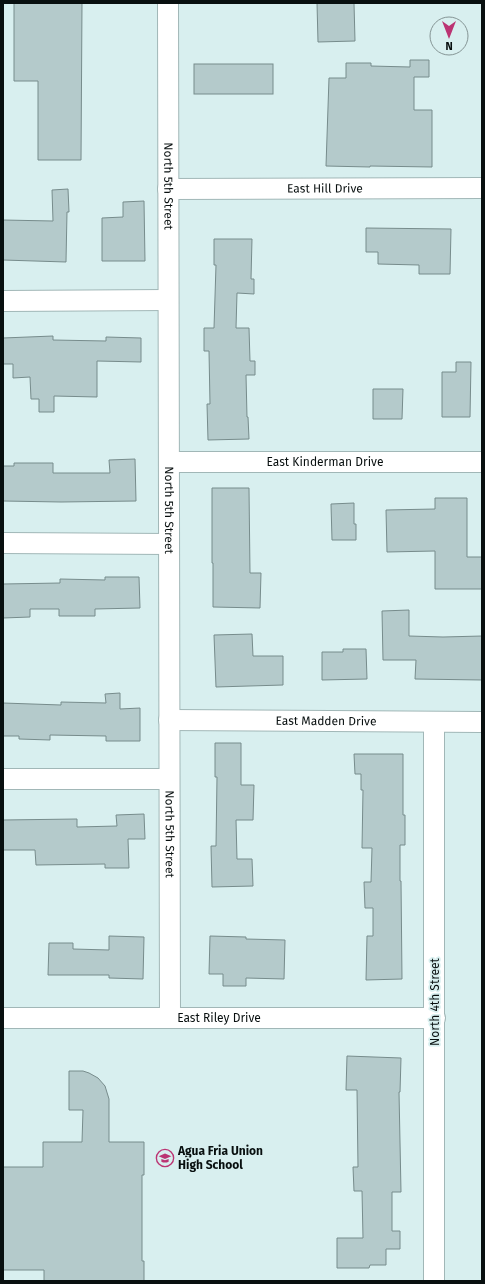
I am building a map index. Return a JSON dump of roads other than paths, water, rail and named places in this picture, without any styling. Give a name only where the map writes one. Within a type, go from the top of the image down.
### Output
[{"type":"street","name":"North 5th Street","points":[[168,3],[170,1018]]},
{"type":"street","name":"East Hill Drive","points":[[168,189],[482,188]]},
{"type":"street","points":[[3,301],[168,300]]},
{"type":"street","name":"East Kinderman Drive","points":[[169,462],[482,462]]},
{"type":"street","points":[[3,543],[169,544]]},
{"type":"street","name":"East Madden Drive","points":[[169,720],[482,722]]},
{"type":"street","name":"North 4th Street","points":[[434,722],[434,1281]]},
{"type":"street","points":[[3,779],[169,779]]},
{"type":"street","name":"East Riley Drive","points":[[3,1018],[435,1018]]},
{"type":"place","name":"Agua Fria Union High School","points":[[165,1158]]}]
